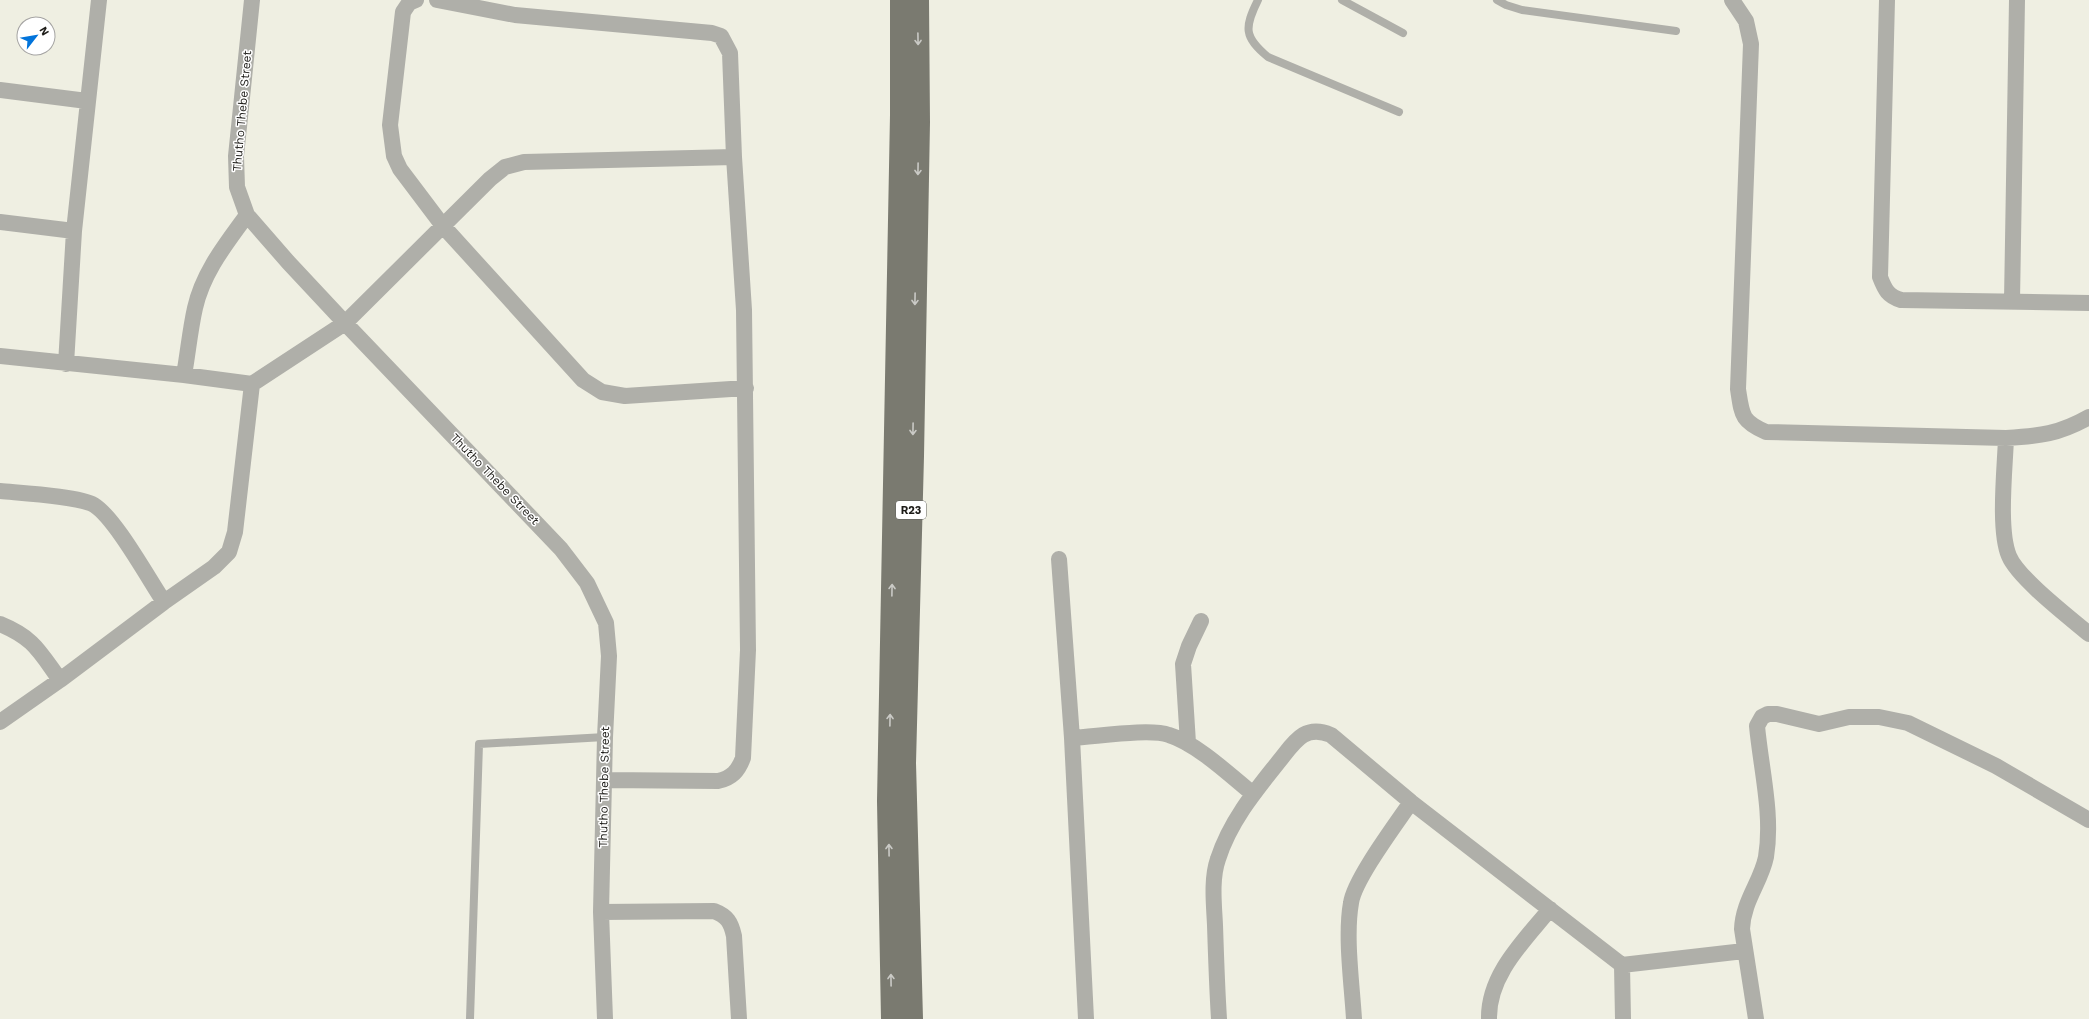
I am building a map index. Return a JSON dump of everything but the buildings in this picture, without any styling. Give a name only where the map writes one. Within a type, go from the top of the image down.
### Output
[{"type":"main road","name":"R23","points":[[892,1019],[888,801],[901,115],[901,0]]},
{"type":"main road","name":"R23","points":[[912,1019],[905,763],[919,122],[918,0]]},
{"type":"street","points":[[66,364],[74,231],[99,0]]},
{"type":"street","name":"Thutho Thebe Street","points":[[252,0],[236,156],[237,187],[247,215],[345,323],[561,549],[587,583],[606,623],[609,656],[605,737],[601,912],[605,1019]]},
{"type":"street","points":[[416,0],[409,3],[403,12],[390,125],[391,144],[400,170],[443,226],[583,380],[602,392],[625,396],[746,388]]},
{"type":"street","points":[[437,0],[515,15],[712,32],[721,36],[730,53],[734,157],[744,310],[746,388],[748,650],[743,758],[735,773],[728,778],[718,781],[605,780]]},
{"type":"street","points":[[1732,0],[1746,21],[1751,44],[1738,389],[1742,412],[1750,424],[1766,432],[2006,438],[2040,436],[2068,429],[2089,417]]},
{"type":"street","points":[[1887,0],[1880,277],[1884,289],[1891,296],[1901,300],[2089,303]]},
{"type":"street","points":[[2012,301],[2017,0]]},
{"type":"street","points":[[0,90],[88,100]]},
{"type":"street","points":[[0,356],[184,375],[252,384],[345,323],[490,179],[505,167],[524,162],[734,157]]},
{"type":"street","points":[[184,375],[195,307],[203,284],[215,259],[247,215]]},
{"type":"street","points":[[0,222],[74,231]]},
{"type":"street","points":[[0,722],[214,567],[229,552],[234,532],[252,384]]},
{"type":"street","points":[[2006,438],[2004,540],[2009,557],[2019,572],[2089,634]]},
{"type":"street","points":[[0,491],[73,499],[93,504],[109,518],[164,602]]},
{"type":"street","points":[[1059,559],[1072,738],[1086,1019]]},
{"type":"street","points":[[1188,743],[1184,664],[1189,646],[1201,621]]},
{"type":"street","points":[[0,624],[19,632],[33,642],[60,680]]},
{"type":"street","points":[[1756,1019],[1744,951],[1742,917],[1765,859],[1768,841],[1768,818],[1757,726],[1758,721],[1768,714],[1777,714],[1819,724],[1849,718],[1879,717],[1908,723],[1996,766],[2089,820]]},
{"type":"street","points":[[1219,1019],[1213,887],[1217,861],[1227,834],[1254,794],[1297,739],[1307,732],[1320,730],[1331,735],[1411,802],[1622,965],[1744,951]]},
{"type":"street","points":[[1072,738],[1148,733],[1168,734],[1188,743],[1254,794]]},
{"type":"street","points":[[1354,1019],[1349,926],[1351,903],[1356,886],[1411,802]]},
{"type":"street","points":[[1489,1019],[1490,999],[1500,974],[1514,953],[1550,909]]},
{"type":"street","points":[[601,912],[714,911],[725,915],[731,924],[734,936],[739,1019]]},
{"type":"street","points":[[1622,965],[1623,1019]]},
{"type":"lane","points":[[1258,0],[1250,15],[1248,28],[1254,45],[1268,57],[1399,112]]},
{"type":"lane","points":[[1342,0],[1403,33]]},
{"type":"lane","points":[[1497,0],[1506,6],[1522,10],[1676,31]]},
{"type":"lane","points":[[470,1019],[479,744],[605,737]]}]
